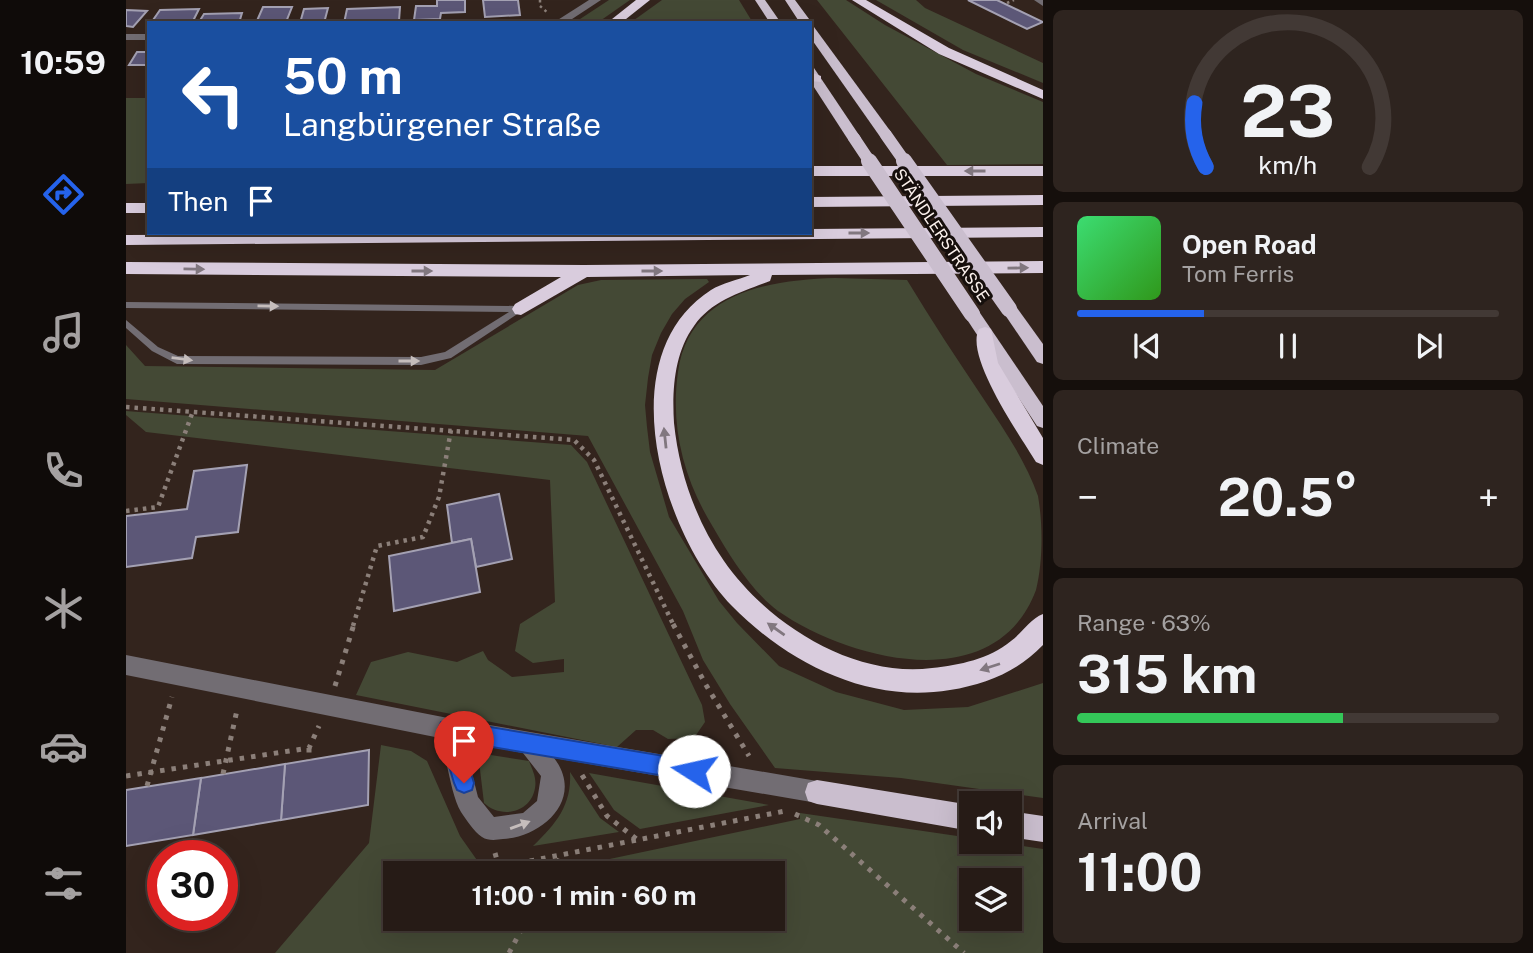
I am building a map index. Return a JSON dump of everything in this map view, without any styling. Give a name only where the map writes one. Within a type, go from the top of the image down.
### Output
[{"type":"highway","points":[[616,21],[644,0]]},
{"type":"highway","points":[[760,0],[775,21]]},
{"type":"highway","points":[[790,0],[805,21]]},
{"type":"highway","points":[[858,0],[944,51],[1043,95]]},
{"type":"highway","name":"STÄNDLERSTRASSE","points":[[812,32],[1043,357]]},
{"type":"highway","name":"STÄNDLERSTRASSE","points":[[812,76],[1043,421]]},
{"type":"highway","points":[[812,171],[1043,171]]},
{"type":"highway","points":[[812,202],[1043,200]]},
{"type":"highway","points":[[126,208],[147,208]]},
{"type":"highway","points":[[812,234],[1043,232]]},
{"type":"highway","points":[[126,240],[699,235]]},
{"type":"highway","points":[[126,268],[584,271],[1043,267]]},
{"type":"highway","points":[[803,270],[759,278],[727,288],[685,322],[670,355],[660,397],[666,451],[683,510],[717,569],[760,618],[807,651],[837,665],[877,678],[913,683],[949,679],[999,664],[1037,635],[1043,626]]},
{"type":"highway","points":[[521,309],[584,271]]},
{"type":"highway","points":[[985,334],[989,364],[1043,456]]},
{"type":"highway","points":[[817,792],[959,815]]},
{"type":"highway","points":[[1022,826],[1043,830]]},
{"type":"street","points":[[561,21],[596,0]]},
{"type":"street","points":[[126,37],[147,37]]},
{"type":"street","points":[[126,666],[448,729],[817,792]]},
{"type":"street","points":[[448,729],[460,764],[468,802],[488,828],[508,829],[526,825],[541,813],[550,800],[552,773],[529,743]]},
{"type":"lane","points":[[126,305],[521,309]]},
{"type":"lane","points":[[126,323],[155,349],[177,360],[421,361],[448,355],[521,309]]},
{"type":"path","points":[[1006,3],[1014,0]]},
{"type":"path","points":[[126,407],[574,440],[594,460],[692,662],[722,715],[788,811],[819,825],[964,953]]},
{"type":"path","points":[[126,511],[158,507],[193,411]]},
{"type":"path","points":[[309,760],[309,748],[329,705],[377,546],[423,537],[439,498],[451,430]]},
{"type":"path","points":[[147,786],[167,709],[181,675]]},
{"type":"path","points":[[223,774],[235,715],[246,688]]},
{"type":"path","points":[[126,776],[309,748]]},
{"type":"path","points":[[573,750],[585,783],[607,816],[640,841]]},
{"type":"path","points":[[488,828],[499,867],[788,811]]},
{"type":"path","points":[[558,861],[561,856]]},
{"type":"path","points":[[509,953],[521,931]]},
{"type":"green space","points":[[609,0],[630,0],[600,21],[577,21]]},
{"type":"green space","points":[[662,0],[739,0],[752,21],[633,21]]},
{"type":"green space","points":[[817,0],[846,0],[885,25],[976,74],[1043,102],[1043,164],[947,165]]},
{"type":"green space","points":[[876,0],[916,0],[925,8],[1043,63],[1043,83],[963,50]]},
{"type":"green space","points":[[126,98],[147,98],[147,183],[126,184]]},
{"type":"green space","points":[[835,278],[907,280],[1006,433],[1033,483],[1041,519],[1041,555],[1036,590],[1016,624],[989,646],[956,657],[919,660],[881,655],[843,644],[808,629],[778,611],[750,583],[719,538],[694,491],[678,433],[676,393],[685,345],[698,324],[715,308],[736,296],[759,288],[784,282]]},
{"type":"green space","points":[[707,279],[709,282],[685,299],[661,333],[652,355],[645,405],[650,452],[669,517],[719,601],[737,623],[779,666],[836,692],[904,710],[968,707],[1043,683],[1043,798],[1022,795],[1022,791],[993,791],[901,778],[775,768],[703,660],[683,611],[588,436],[126,399],[126,345],[145,366],[435,370],[578,285],[601,280]]},
{"type":"green space","points":[[126,411],[571,445],[587,462],[702,705],[705,722],[694,738],[668,739],[653,730],[636,730],[617,747],[356,695],[371,662],[408,652],[457,662],[483,651],[488,660],[512,677],[564,672],[564,659],[533,663],[515,651],[520,624],[555,602],[550,480],[146,432],[126,415]]},
{"type":"green space","points":[[381,745],[411,751],[427,761],[460,836],[478,861],[383,861],[383,931],[785,931],[785,861],[600,861],[800,819],[800,813],[959,836],[959,854],[1022,854],[1022,846],[1043,849],[1043,953],[275,953],[369,843]]},
{"type":"green space","points":[[478,753],[529,761],[535,784],[528,803],[522,808],[507,812],[491,808],[484,803]]},
{"type":"green space","points":[[570,772],[600,818],[619,832],[533,846],[561,813],[568,794]]},
{"type":"green space","points":[[589,773],[769,805],[640,829],[614,810]]},
{"type":"building","points":[[437,0],[465,0],[465,12],[441,13],[440,19],[414,20],[416,6],[437,6]]},
{"type":"building","points":[[483,0],[518,0],[520,15],[485,17]]},
{"type":"building","points":[[968,0],[997,0],[1043,22],[1027,29]]},
{"type":"building","points":[[263,7],[292,7],[286,21],[257,21]]},
{"type":"building","points":[[400,7],[399,21],[344,21],[347,9]]},
{"type":"building","points":[[328,8],[325,21],[301,21],[304,9]]},
{"type":"building","points":[[199,9],[193,21],[152,21],[160,10]]},
{"type":"building","points":[[126,10],[147,11],[133,27],[126,26]]},
{"type":"building","points":[[242,13],[240,21],[200,21],[204,14]]},
{"type":"building","points":[[137,52],[147,52],[147,65],[129,65]]},
{"type":"building","points":[[247,465],[238,532],[196,537],[192,558],[126,567],[126,516],[187,509],[194,471]]},
{"type":"building","points":[[499,494],[512,559],[476,567],[471,539],[452,543],[447,505]]},
{"type":"building","points":[[471,539],[480,592],[394,611],[389,556]]},
{"type":"building","points":[[369,750],[368,805],[281,820],[285,764]]},
{"type":"building","points":[[285,764],[281,820],[193,835],[201,778]]},
{"type":"building","points":[[201,778],[193,835],[147,840],[147,843],[126,846],[126,790]]},
{"type":"route","points":[[464,783],[448,729],[694,771]]}]
